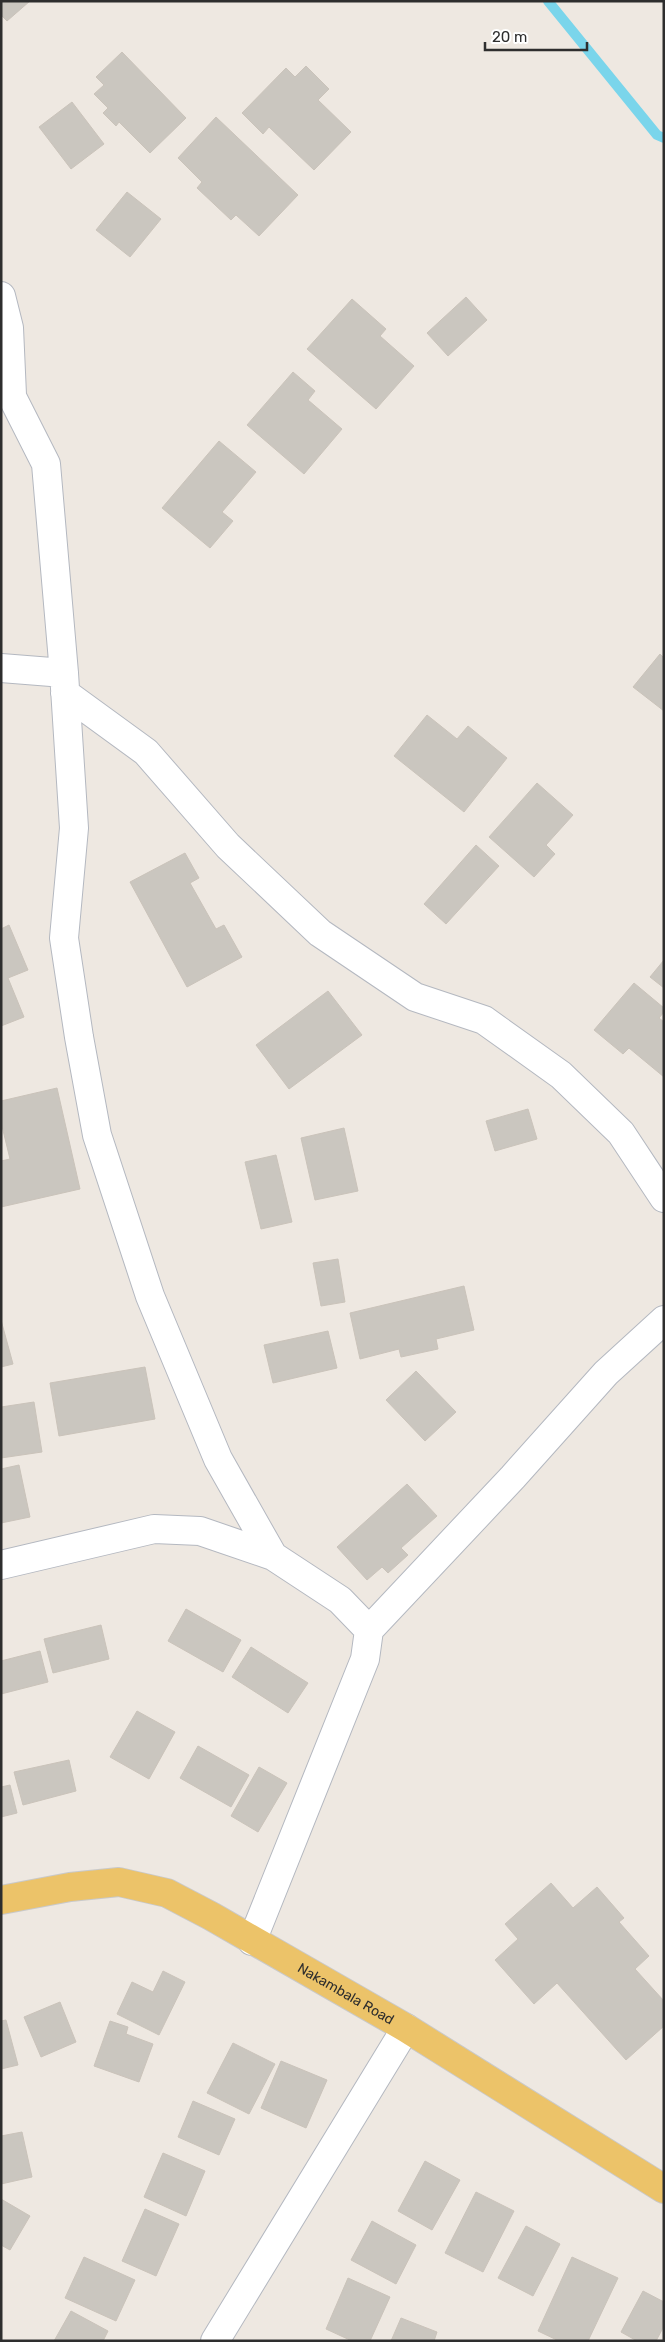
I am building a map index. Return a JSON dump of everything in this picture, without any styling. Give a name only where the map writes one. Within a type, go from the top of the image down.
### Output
[{"type":"main road","name":"Nakambala Road","points":[[1,1900],[119,1882],[167,1893],[406,2028],[664,2189]]},
{"type":"street","points":[[1,296],[9,328],[7,385],[46,464],[74,828],[64,938],[78,1037],[97,1135],[150,1296],[218,1459],[273,1556]]},
{"type":"street","points":[[1,668],[64,683],[146,752],[228,846],[320,933],[415,997],[484,1020],[561,1074],[621,1133],[664,1198]]},
{"type":"street","points":[[252,1941],[365,1660],[369,1630],[513,1477],[606,1374],[664,1320]]},
{"type":"street","points":[[1,1565],[154,1529],[200,1531],[273,1556],[340,1600],[369,1630]]},
{"type":"street","points":[[215,2341],[406,2028]]},
{"type":"building","points":[[1,1],[30,1],[7,21],[1,15]]},
{"type":"building","points":[[122,52],[186,118],[150,153],[119,122],[116,126],[103,113],[108,108],[94,94],[104,85],[96,77]]},
{"type":"building","points":[[306,66],[329,89],[318,100],[351,132],[314,170],[269,127],[263,134],[242,113],[286,68],[295,77]]},
{"type":"building","points":[[72,102],[104,144],[71,169],[39,127]]},
{"type":"building","points":[[216,117],[298,195],[259,236],[236,215],[231,220],[197,188],[202,182],[178,158]]},
{"type":"building","points":[[127,192],[161,219],[130,257],[96,230]]},
{"type":"building","points":[[466,297],[487,320],[448,356],[427,333]]},
{"type":"building","points":[[352,299],[386,329],[380,336],[414,366],[376,409],[307,349]]},
{"type":"building","points":[[293,372],[315,391],[308,400],[342,429],[304,474],[247,425]]},
{"type":"building","points":[[219,441],[256,472],[222,512],[233,521],[210,548],[162,508]]},
{"type":"building","points":[[660,654],[664,658],[664,711],[633,687]]},
{"type":"building","points":[[427,715],[457,739],[468,726],[507,758],[464,812],[394,756]]},
{"type":"building","points":[[537,783],[573,815],[546,845],[555,854],[534,877],[489,837]]},
{"type":"building","points":[[476,845],[499,866],[446,924],[424,904]]},
{"type":"building","points":[[185,853],[199,878],[190,883],[216,929],[224,925],[242,957],[187,987],[130,882]]},
{"type":"building","points":[[9,925],[28,970],[8,978],[24,1017],[1,1026],[1,929]]},
{"type":"building","points":[[664,960],[664,988],[650,977]]},
{"type":"building","points":[[634,983],[664,1008],[664,1012],[659,1018],[664,1022],[664,1077],[629,1048],[623,1054],[594,1030]]},
{"type":"building","points":[[328,991],[362,1035],[289,1089],[256,1045]]},
{"type":"building","points":[[57,1088],[80,1189],[1,1207],[1,1161],[10,1159],[1,1122],[1,1101]]},
{"type":"building","points":[[528,1109],[537,1139],[495,1151],[486,1121]]},
{"type":"building","points":[[344,1128],[358,1191],[315,1200],[301,1138]]},
{"type":"building","points":[[276,1155],[292,1222],[261,1229],[245,1162]]},
{"type":"building","points":[[338,1259],[345,1302],[321,1306],[313,1263]]},
{"type":"building","points":[[464,1286],[474,1330],[436,1339],[438,1349],[401,1357],[399,1349],[360,1359],[350,1313]]},
{"type":"building","points":[[1,1320],[13,1364],[1,1367]]},
{"type":"building","points":[[328,1331],[337,1368],[273,1383],[264,1345]]},
{"type":"building","points":[[145,1367],[155,1419],[59,1436],[50,1383]]},
{"type":"building","points":[[416,1371],[456,1412],[425,1441],[386,1400]]},
{"type":"building","points":[[34,1402],[42,1452],[1,1458],[1,1407]]},
{"type":"building","points":[[19,1465],[30,1517],[1,1523],[1,1469]]},
{"type":"building","points":[[407,1484],[437,1516],[401,1548],[408,1555],[388,1573],[382,1567],[367,1580],[337,1547]]},
{"type":"building","points":[[186,1609],[241,1640],[223,1672],[168,1641]]},
{"type":"building","points":[[101,1625],[109,1659],[53,1673],[44,1639]]},
{"type":"building","points":[[251,1647],[308,1683],[288,1713],[232,1677]]},
{"type":"building","points":[[40,1651],[48,1682],[1,1694],[1,1661]]},
{"type":"building","points":[[137,1711],[175,1732],[149,1779],[110,1757]]},
{"type":"building","points":[[198,1746],[249,1775],[231,1807],[180,1778]]},
{"type":"building","points":[[69,1760],[76,1791],[23,1805],[14,1772]]},
{"type":"building","points":[[259,1767],[287,1783],[258,1832],[231,1816]]},
{"type":"building","points":[[10,1785],[17,1813],[1,1817],[1,1787]]},
{"type":"building","points":[[551,1883],[573,1908],[597,1887],[624,1918],[619,1922],[649,1956],[635,1969],[664,2001],[664,2026],[626,2060],[557,1983],[534,2004],[495,1960],[518,1939],[505,1924]]},
{"type":"building","points":[[163,1971],[185,1982],[159,2035],[117,2014],[132,1982],[153,1992]]},
{"type":"building","points":[[60,2002],[76,2042],[41,2057],[24,2017]]},
{"type":"building","points":[[6,2020],[18,2065],[1,2069],[1,2021]]},
{"type":"building","points":[[110,2021],[128,2027],[126,2034],[153,2044],[139,2082],[94,2066]]},
{"type":"building","points":[[233,2043],[275,2064],[249,2114],[207,2093]]},
{"type":"building","points":[[281,2061],[327,2080],[306,2128],[261,2108]]},
{"type":"building","points":[[193,2101],[235,2119],[219,2155],[178,2137]]},
{"type":"building","points":[[22,2132],[32,2177],[1,2184],[1,2136]]},
{"type":"building","points":[[163,2153],[205,2171],[186,2216],[144,2197]]},
{"type":"building","points":[[425,2161],[460,2180],[432,2230],[398,2211]]},
{"type":"building","points":[[476,2192],[514,2211],[483,2272],[445,2253]]},
{"type":"building","points":[[1,2199],[30,2216],[10,2250],[1,2245]]},
{"type":"building","points":[[145,2209],[179,2224],[156,2276],[122,2261]]},
{"type":"building","points":[[372,2221],[416,2245],[396,2284],[351,2260]]},
{"type":"building","points":[[526,2226],[560,2244],[533,2296],[498,2278]]},
{"type":"building","points":[[84,2257],[135,2280],[116,2321],[65,2298]]},
{"type":"building","points":[[572,2257],[618,2278],[588,2341],[559,2341],[538,2331]]},
{"type":"building","points":[[348,2278],[390,2297],[370,2341],[352,2341],[326,2329]]},
{"type":"building","points":[[643,2291],[664,2302],[664,2326],[656,2341],[637,2341],[621,2332]]},
{"type":"building","points":[[71,2311],[108,2331],[103,2341],[54,2341]]},
{"type":"building","points":[[401,2318],[437,2332],[434,2341],[391,2341]]},
{"type":"waterway","points":[[548,1],[657,135],[664,138]]}]
